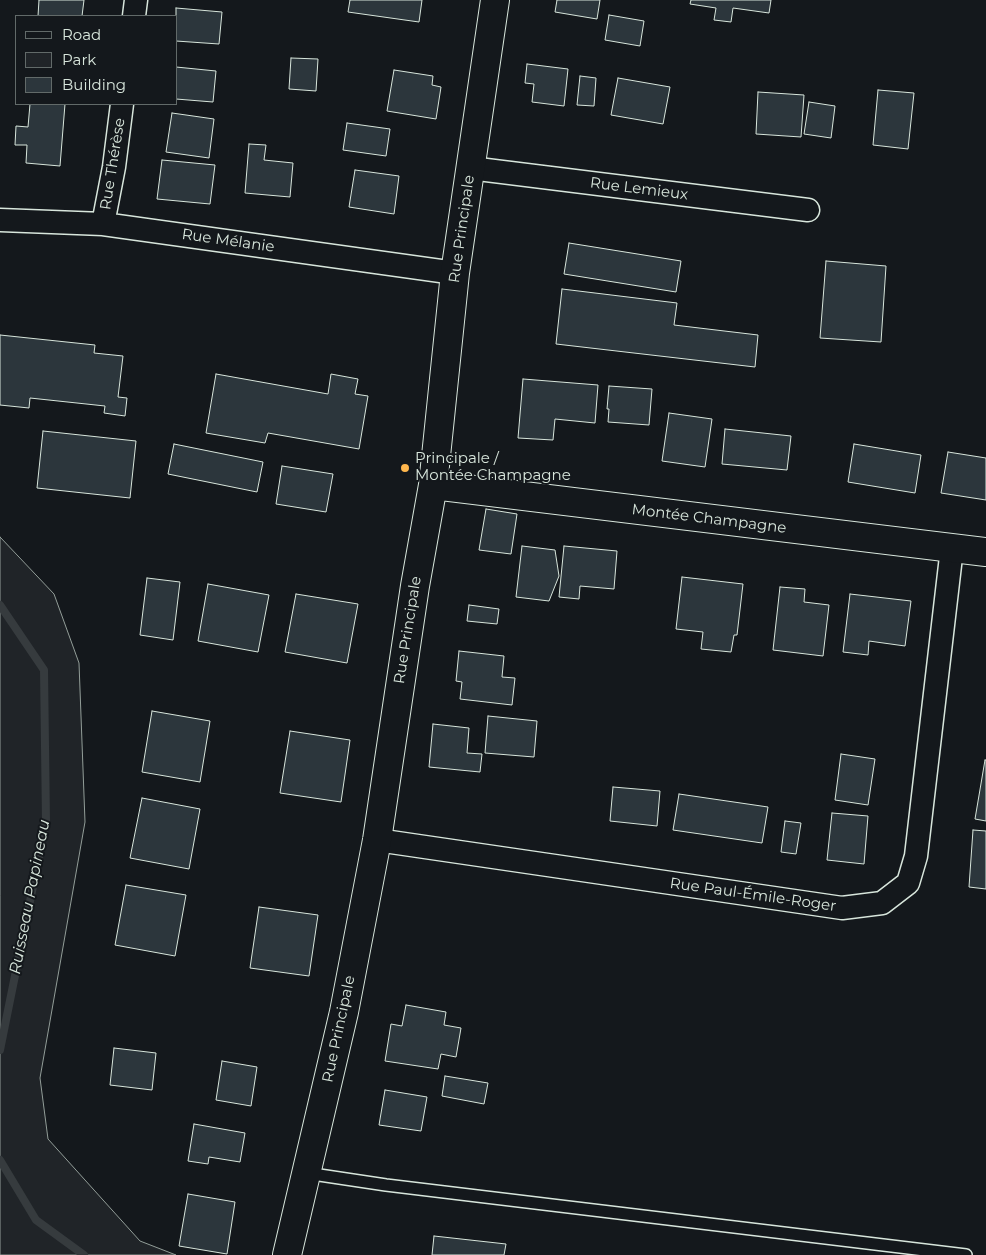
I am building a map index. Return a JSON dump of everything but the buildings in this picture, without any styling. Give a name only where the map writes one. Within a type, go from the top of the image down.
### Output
[{"type":"street","points":[[134,15],[136,0]]},
{"type":"street","name":"Rue Principale","points":[[287,1255],[344,1012],[377,840],[415,586],[433,485],[455,273],[495,0]]},
{"type":"street","name":"Rue Thérèse","points":[[104,224],[122,105]]},
{"type":"street","name":"Rue Lemieux","points":[[470,168],[808,210]]},
{"type":"street","name":"Rue Mélanie","points":[[0,220],[104,224],[455,273]]},
{"type":"street","name":"Montée Champagne","points":[[433,485],[986,552]]},
{"type":"street","name":"Rue Paul-Émile-Roger","points":[[377,840],[842,908],[882,903],[908,883],[916,856],[952,548]]},
{"type":"lane","points":[[306,1173],[386,1185],[966,1255]]},
{"type":"green space","points":[[0,537],[54,594],[79,663],[85,822],[40,1078],[48,1139],[140,1241],[176,1255],[0,1255]]},
{"type":"waterway","name":"Ruisseau Papineau","points":[[0,605],[44,670],[46,822],[0,1050]]},
{"type":"waterway","name":"Ruisseau Papineau","points":[[0,1160],[36,1220],[84,1255]]},
{"type":"place","name":"Principale / Montée Champagne","points":[[405,468]]}]
